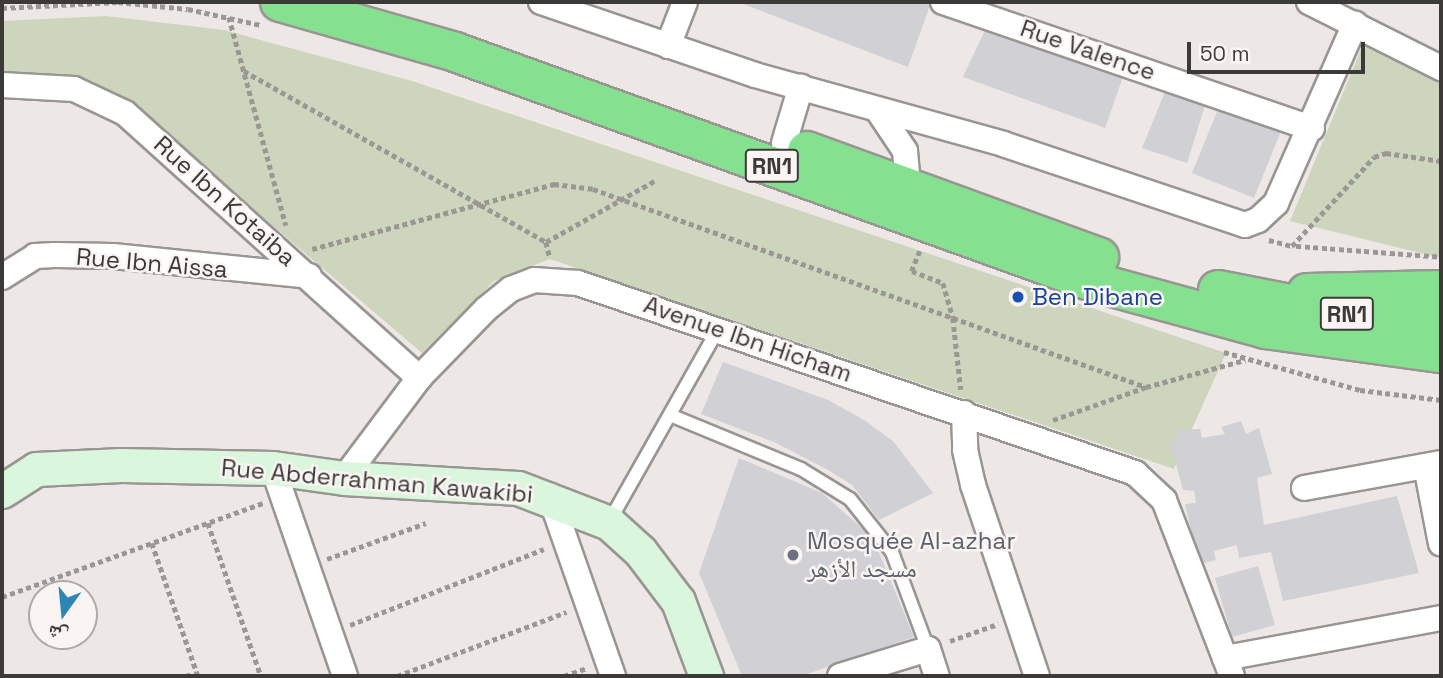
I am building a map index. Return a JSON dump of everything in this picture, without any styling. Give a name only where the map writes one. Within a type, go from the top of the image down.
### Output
[{"type":"highway","name":"RN1","points":[[280,2],[467,57],[1090,281],[1254,329],[1441,353]]},
{"type":"highway","name":"RN1","points":[[379,2],[908,186],[1096,256],[1254,329],[1441,325]]},
{"type":"highway","points":[[1254,329],[1342,289],[1441,290]]},
{"type":"highway","points":[[1254,329],[1316,353],[1441,379]]},
{"type":"street","points":[[668,47],[685,2]]},
{"type":"street","name":"Rue Valence","points":[[943,2],[1312,128]]},
{"type":"street","points":[[1309,2],[1441,68]]},
{"type":"street","points":[[552,3],[668,47],[879,112],[1003,144],[1233,224],[1245,225],[1269,212],[1312,128],[1355,24]]},
{"type":"street","name":"Rue Ibn Kotaiba","points":[[2,85],[74,89],[109,103],[300,265],[419,378]]},
{"type":"street","points":[[784,143],[801,86]]},
{"type":"street","points":[[879,112],[905,151],[908,186]]},
{"type":"street","name":"Rue Ibn Aissa","points":[[2,277],[35,256],[55,255],[300,265]]},
{"type":"street","name":"Avenue Ibn Hicham","points":[[344,478],[419,378],[511,289],[534,280],[555,279],[615,293],[1135,473],[1152,484],[1164,500],[1228,667]]},
{"type":"street","points":[[964,413],[965,450],[973,485],[1037,676]]},
{"type":"street","points":[[1304,488],[1434,465],[1441,544]]},
{"type":"street","name":"Rue Abderrahman Kawakibi","points":[[2,491],[36,469],[61,467],[277,483],[344,478],[518,488],[550,496],[609,523],[640,551],[678,601],[706,676]]},
{"type":"street","points":[[277,483],[345,676]]},
{"type":"street","points":[[550,496],[613,676]]},
{"type":"street","points":[[1228,667],[1441,618]]},
{"type":"street","points":[[840,676],[928,649],[937,676]]},
{"type":"lane","points":[[609,523],[718,328]]},
{"type":"lane","points":[[670,415],[801,469],[850,499],[892,552],[928,649]]},
{"type":"path","points":[[229,16],[300,265],[477,205],[554,184],[593,190],[1146,387]]},
{"type":"path","points":[[244,71],[546,242],[555,279]]},
{"type":"path","points":[[1441,161],[1387,153],[1374,158],[1292,246],[1441,257]]},
{"type":"path","points":[[546,242],[656,180]]},
{"type":"path","points":[[922,244],[912,271],[943,283],[953,318],[964,413]]},
{"type":"path","points":[[1019,433],[1146,387],[1254,329]]},
{"type":"path","points":[[2,597],[208,523],[277,483]]},
{"type":"path","points":[[208,523],[261,676]]},
{"type":"path","points":[[306,567],[426,523]]},
{"type":"path","points":[[330,633],[565,541]]},
{"type":"path","points":[[152,543],[197,675],[186,676]]},
{"type":"path","points":[[397,676],[588,604]]},
{"type":"path","points":[[928,649],[1018,617]]},
{"type":"green space","points":[[106,16],[224,30],[412,81],[1226,353],[1174,469],[550,259],[494,281],[422,353],[117,93],[70,76],[2,71],[2,21]]},
{"type":"green space","points":[[1367,35],[1441,71],[1441,258],[1290,221]]},
{"type":"building","points":[[738,2],[921,2],[930,5],[908,67]]},
{"type":"building","points":[[988,24],[1125,71],[1105,128],[963,77]]},
{"type":"building","points":[[1167,87],[1206,102],[1187,163],[1142,148]]},
{"type":"building","points":[[1219,107],[1281,131],[1254,198],[1192,173]]},
{"type":"building","points":[[723,362],[828,400],[864,420],[893,441],[933,493],[879,520],[852,485],[830,471],[776,443],[701,414]]},
{"type":"building","points":[[1241,421],[1246,434],[1259,428],[1272,474],[1257,478],[1264,525],[1397,496],[1419,573],[1283,601],[1271,552],[1239,558],[1237,545],[1214,551],[1216,560],[1199,564],[1185,504],[1196,503],[1194,491],[1183,490],[1170,442],[1179,440],[1177,430],[1200,429],[1202,438],[1225,434],[1221,427]]},
{"type":"building","name":"Mosquée Al-azhar مسجد الأزهر","points":[[739,458],[822,493],[873,538],[914,637],[801,676],[742,676],[699,573]]},
{"type":"building","points":[[1258,566],[1275,625],[1232,637],[1215,578]]},
{"type":"place","name":"Ben Dibane","points":[[1018,297]]},
{"type":"place","name":"Mosquée Al-azhar مسجد الأزهر","points":[[793,555]]}]
